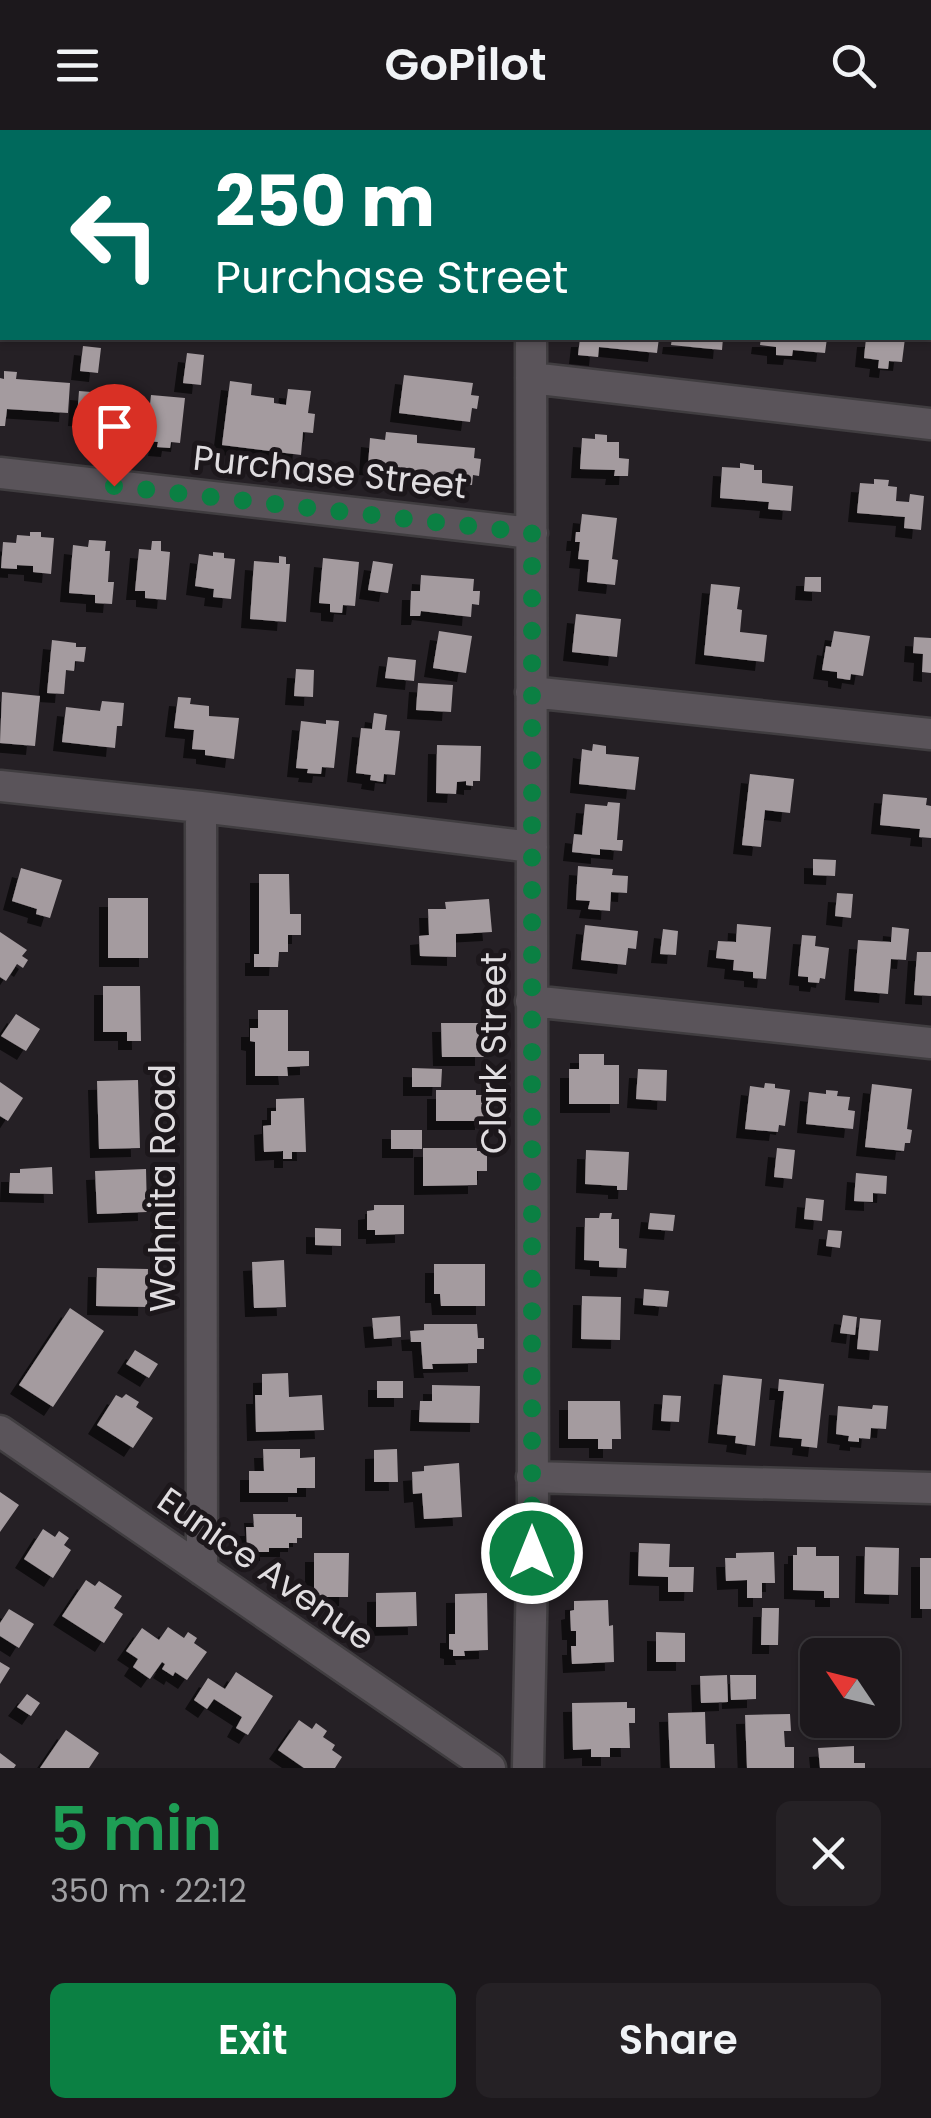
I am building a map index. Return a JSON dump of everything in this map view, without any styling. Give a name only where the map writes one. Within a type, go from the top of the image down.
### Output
[{"type":"street","name":"Clark Street","points":[[528,1768],[532,1477],[531,340]]},
{"type":"street","points":[[532,378],[931,424]]},
{"type":"street","name":"Purchase Street","points":[[0,473],[532,533]]},
{"type":"street","points":[[532,692],[931,734]]},
{"type":"street","points":[[5,793],[200,807],[532,847]]},
{"type":"street","name":"Wahnita Road","points":[[200,807],[202,1570]]},
{"type":"street","points":[[531,1001],[931,1043]]},
{"type":"street","name":"Eunice Avenue","points":[[0,1431],[490,1768]]},
{"type":"street","points":[[532,1477],[931,1488]]},
{"type":"building","points":[[580,340],[659,340],[657,353],[599,347],[598,357],[578,355]]},
{"type":"building","points":[[672,340],[723,340],[722,350],[671,345]]},
{"type":"building","points":[[761,340],[827,340],[825,353],[793,350],[792,356],[776,355],[776,347],[760,345]]},
{"type":"building","points":[[866,340],[905,340],[902,362],[889,361],[888,369],[878,368],[879,360],[864,358]]},
{"type":"building","points":[[83,346],[101,348],[98,373],[80,371]]},
{"type":"building","points":[[187,353],[204,355],[201,385],[183,383]]},
{"type":"building","points":[[4,371],[17,372],[16,379],[70,383],[68,413],[7,409],[5,426],[0,426],[0,378],[4,379]]},
{"type":"building","points":[[404,375],[473,383],[471,395],[479,396],[470,422],[399,413]]},
{"type":"building","points":[[230,381],[252,384],[251,395],[274,398],[274,403],[286,405],[288,389],[311,391],[308,413],[315,414],[313,433],[303,432],[301,455],[222,445]]},
{"type":"building","points":[[79,391],[129,395],[125,437],[91,435],[92,418],[77,417]]},
{"type":"building","points":[[151,395],[185,398],[180,443],[171,442],[170,448],[146,441]]},
{"type":"building","points":[[386,432],[417,435],[417,443],[475,448],[474,458],[481,459],[479,476],[473,475],[472,485],[414,480],[414,470],[368,466],[370,438],[385,440]]},
{"type":"building","points":[[595,434],[607,435],[607,442],[619,442],[619,458],[629,459],[628,476],[614,476],[615,470],[580,469],[582,438],[595,439]]},
{"type":"building","points":[[740,463],[762,470],[762,483],[793,486],[791,511],[768,509],[769,502],[720,498],[722,467],[740,468]]},
{"type":"building","points":[[874,479],[889,480],[888,486],[897,487],[896,501],[909,502],[910,494],[924,496],[921,530],[904,528],[905,517],[857,513],[860,483],[874,484]]},
{"type":"building","points":[[582,514],[617,518],[612,559],[618,560],[615,585],[587,582],[589,560],[578,559],[580,542],[575,542]]},
{"type":"building","points":[[30,532],[54,538],[51,574],[33,572],[33,566],[1,568],[3,542],[16,543],[17,535],[30,536]]},
{"type":"building","points":[[89,540],[106,541],[105,551],[110,551],[108,582],[114,582],[112,604],[95,603],[95,595],[69,593],[73,545],[88,547]]},
{"type":"building","points":[[152,541],[161,541],[161,551],[170,552],[166,600],[145,598],[145,591],[135,591],[139,549],[151,550]]},
{"type":"building","points":[[213,552],[235,559],[231,599],[213,597],[214,589],[195,586],[199,554],[213,556]]},
{"type":"building","points":[[279,556],[286,557],[286,564],[290,564],[286,622],[250,619],[254,561],[279,563]]},
{"type":"building","points":[[323,558],[359,562],[355,606],[343,605],[342,613],[330,612],[330,604],[319,603]]},
{"type":"building","points":[[373,561],[393,564],[388,593],[368,590]]},
{"type":"building","points":[[421,575],[474,579],[473,591],[480,591],[479,605],[472,604],[471,617],[421,611],[420,616],[410,616],[411,591],[420,591]]},
{"type":"building","points":[[805,577],[821,577],[821,592],[804,591]]},
{"type":"building","points":[[711,584],[740,587],[740,632],[767,635],[764,662],[704,655]]},
{"type":"building","points":[[576,614],[621,619],[617,657],[572,652]]},
{"type":"building","points":[[439,631],[472,636],[466,673],[433,668]]},
{"type":"building","points":[[834,631],[870,636],[863,676],[851,674],[850,680],[837,678],[837,672],[822,670],[826,646],[831,647]]},
{"type":"building","points":[[914,637],[931,638],[931,673],[922,672],[923,654],[913,653]]},
{"type":"building","points":[[52,640],[86,647],[84,662],[75,661],[74,671],[66,670],[64,694],[47,693]]},
{"type":"building","points":[[388,657],[416,660],[414,681],[385,678]]},
{"type":"building","points":[[296,669],[314,670],[313,697],[294,696]]},
{"type":"building","points":[[418,683],[453,685],[451,712],[416,710]]},
{"type":"building","points":[[2,692],[40,696],[35,746],[0,743]]},
{"type":"building","points":[[178,697],[191,698],[190,704],[209,706],[209,716],[239,718],[234,759],[192,749],[194,730],[174,728]]},
{"type":"building","points":[[102,701],[124,703],[115,748],[62,742],[66,707],[100,711]]},
{"type":"building","points":[[374,713],[387,715],[385,730],[400,731],[395,775],[384,774],[383,782],[356,773],[361,728],[372,729]]},
{"type":"building","points":[[326,720],[339,721],[334,768],[322,767],[321,774],[296,768],[301,721],[326,724]]},
{"type":"building","points":[[593,744],[606,746],[606,754],[639,757],[635,790],[579,784],[582,749],[592,751]]},
{"type":"building","points":[[437,745],[481,746],[480,781],[473,781],[473,786],[466,785],[466,781],[457,782],[456,794],[436,793]]},
{"type":"building","points":[[750,774],[794,779],[790,813],[765,810],[761,847],[742,845]]},
{"type":"building","points":[[883,794],[927,798],[926,805],[931,806],[931,838],[919,837],[920,829],[880,825]]},
{"type":"building","points":[[608,802],[620,803],[617,840],[623,840],[622,851],[600,849],[600,855],[572,852],[574,834],[582,835],[585,804],[607,806]]},
{"type":"building","points":[[813,859],[836,860],[835,876],[813,875]]},
{"type":"building","points":[[578,866],[613,869],[612,875],[628,876],[627,893],[611,892],[610,911],[588,909],[590,901],[576,900]]},
{"type":"building","points":[[21,868],[62,880],[50,918],[12,901]]},
{"type":"building","points":[[259,874],[289,874],[290,914],[301,914],[301,935],[288,935],[288,952],[279,952],[278,967],[254,967],[254,954],[259,954]]},
{"type":"building","points":[[837,893],[853,894],[851,918],[835,916]]},
{"type":"building","points":[[108,898],[148,898],[148,958],[108,958]]},
{"type":"building","points":[[489,899],[492,932],[456,934],[456,957],[420,956],[419,936],[429,935],[428,909],[446,909],[445,902]]},
{"type":"building","points":[[737,924],[771,927],[766,979],[753,978],[753,972],[733,970],[734,960],[716,958],[718,941],[736,942]]},
{"type":"building","points":[[585,925],[638,931],[636,949],[628,948],[626,965],[581,960]]},
{"type":"building","points":[[892,927],[909,929],[906,960],[891,959],[888,994],[854,991],[858,940],[891,942]]},
{"type":"building","points":[[663,929],[678,931],[676,955],[660,954]]},
{"type":"building","points":[[0,932],[27,950],[22,956],[28,960],[23,968],[17,964],[6,981],[0,977]]},
{"type":"building","points":[[802,935],[816,936],[815,946],[829,948],[825,979],[820,978],[819,983],[798,976]]},
{"type":"building","points":[[917,952],[931,952],[931,996],[914,995]]},
{"type":"building","points":[[103,986],[140,986],[141,1041],[127,1041],[127,1032],[103,1032]]},
{"type":"building","points":[[258,1010],[288,1010],[288,1051],[309,1051],[309,1066],[287,1067],[288,1076],[255,1076],[255,1042],[250,1041],[250,1028],[258,1028]]},
{"type":"building","points":[[16,1014],[40,1029],[26,1051],[1,1036]]},
{"type":"building","points":[[441,1023],[484,1023],[484,1057],[442,1057]]},
{"type":"building","points":[[579,1054],[604,1054],[604,1065],[619,1065],[619,1104],[569,1104],[569,1069],[579,1069]]},
{"type":"building","points":[[412,1068],[442,1069],[441,1087],[412,1087]]},
{"type":"building","points":[[638,1069],[667,1070],[666,1101],[636,1099]]},
{"type":"building","points":[[138,1080],[140,1148],[99,1149],[97,1081]]},
{"type":"building","points":[[0,1082],[23,1098],[8,1121],[0,1116]]},
{"type":"building","points":[[765,1083],[790,1090],[785,1126],[779,1125],[778,1132],[745,1129],[750,1086],[764,1088]]},
{"type":"building","points":[[872,1084],[912,1089],[907,1129],[912,1130],[904,1151],[865,1147]]},
{"type":"building","points":[[436,1090],[476,1090],[476,1095],[484,1095],[484,1121],[436,1121]]},
{"type":"building","points":[[826,1090],[850,1097],[848,1110],[855,1111],[853,1129],[806,1124],[809,1092],[826,1094]]},
{"type":"building","points":[[304,1098],[306,1152],[292,1152],[292,1159],[283,1159],[283,1151],[264,1152],[263,1126],[271,1125],[276,1099]]},
{"type":"building","points":[[391,1130],[422,1130],[422,1149],[391,1149]]},
{"type":"building","points":[[423,1148],[487,1151],[487,1171],[477,1171],[477,1185],[423,1186]]},
{"type":"building","points":[[777,1148],[795,1150],[792,1179],[774,1177]]},
{"type":"building","points":[[586,1150],[629,1152],[627,1190],[585,1184]]},
{"type":"building","points":[[52,1167],[53,1194],[9,1193],[10,1173]]},
{"type":"building","points":[[146,1169],[147,1212],[97,1214],[95,1171]]},
{"type":"building","points":[[856,1173],[887,1176],[886,1194],[873,1193],[873,1202],[854,1201]]},
{"type":"building","points":[[806,1198],[824,1200],[822,1221],[804,1219]]},
{"type":"building","points":[[374,1205],[404,1205],[404,1234],[375,1235],[375,1230],[367,1230],[367,1211],[374,1210]]},
{"type":"building","points":[[600,1213],[612,1213],[611,1219],[619,1219],[619,1248],[627,1249],[626,1268],[599,1267],[599,1261],[584,1260],[585,1218],[599,1218]]},
{"type":"building","points":[[650,1213],[675,1215],[673,1231],[648,1229]]},
{"type":"building","points":[[315,1228],[341,1229],[341,1246],[315,1245]]},
{"type":"building","points":[[828,1230],[842,1231],[840,1248],[826,1246]]},
{"type":"building","points":[[284,1260],[286,1307],[254,1308],[252,1262]]},
{"type":"building","points":[[434,1264],[485,1264],[485,1306],[441,1306],[440,1294],[434,1294]]},
{"type":"building","points":[[97,1268],[148,1269],[147,1307],[96,1306]]},
{"type":"building","points":[[644,1289],[669,1291],[667,1307],[643,1305]]},
{"type":"building","points":[[582,1296],[621,1297],[620,1340],[581,1339]]},
{"type":"building","points":[[70,1308],[104,1331],[53,1407],[19,1385]]},
{"type":"building","points":[[843,1315],[857,1317],[855,1335],[840,1333]]},
{"type":"building","points":[[400,1316],[401,1337],[374,1339],[372,1318]]},
{"type":"building","points":[[860,1318],[881,1320],[878,1351],[857,1349]]},
{"type":"building","points":[[424,1324],[477,1324],[484,1349],[477,1349],[477,1363],[432,1364],[433,1369],[423,1369],[421,1342],[411,1342],[410,1331],[424,1330]]},
{"type":"building","points":[[135,1350],[158,1364],[149,1378],[126,1364]]},
{"type":"building","points":[[288,1373],[289,1397],[322,1395],[324,1430],[256,1432],[255,1395],[262,1395],[262,1374]]},
{"type":"building","points":[[723,1375],[762,1379],[755,1446],[735,1443],[736,1436],[717,1434]]},
{"type":"building","points":[[779,1379],[824,1384],[817,1448],[801,1446],[802,1439],[779,1437],[784,1391],[778,1391]]},
{"type":"building","points":[[377,1381],[403,1381],[403,1398],[377,1398]]},
{"type":"building","points":[[432,1385],[480,1386],[479,1423],[419,1422],[420,1401],[432,1401]]},
{"type":"building","points":[[126,1394],[139,1402],[136,1407],[153,1418],[133,1448],[97,1425],[116,1395],[122,1398]]},
{"type":"building","points":[[663,1395],[681,1396],[679,1422],[661,1421]]},
{"type":"building","points":[[568,1401],[620,1401],[621,1439],[612,1439],[612,1449],[598,1449],[598,1439],[568,1439]]},
{"type":"building","points":[[873,1405],[888,1406],[886,1429],[871,1428],[870,1439],[859,1438],[859,1442],[836,1434],[838,1406],[872,1409]]},
{"type":"building","points":[[263,1449],[300,1449],[300,1458],[315,1457],[315,1488],[297,1488],[297,1493],[249,1493],[249,1471],[264,1471]]},
{"type":"building","points":[[397,1449],[398,1482],[374,1482],[374,1450]]},
{"type":"building","points":[[459,1463],[462,1517],[424,1519],[422,1493],[413,1494],[412,1472],[424,1471],[424,1466]]},
{"type":"building","points":[[0,1492],[19,1505],[0,1532]]},
{"type":"building","points":[[253,1514],[296,1514],[302,1517],[302,1538],[289,1543],[289,1548],[269,1548],[269,1552],[247,1547],[246,1527],[254,1527]]},
{"type":"building","points":[[43,1529],[55,1537],[59,1531],[69,1538],[64,1545],[71,1550],[53,1578],[24,1559]]},
{"type":"building","points":[[639,1543],[670,1544],[669,1567],[694,1567],[693,1592],[668,1592],[668,1577],[638,1576]]},
{"type":"building","points":[[797,1547],[816,1547],[816,1556],[839,1556],[839,1598],[824,1598],[824,1591],[793,1590],[793,1555],[797,1555]]},
{"type":"building","points":[[865,1547],[899,1548],[898,1595],[864,1594]]},
{"type":"building","points":[[774,1552],[775,1583],[762,1583],[762,1598],[747,1598],[747,1580],[726,1581],[725,1558],[736,1558],[736,1553]]},
{"type":"building","points":[[314,1553],[349,1553],[348,1597],[314,1597]]},
{"type":"building","points":[[920,1558],[931,1558],[931,1609],[920,1609]]},
{"type":"building","points":[[86,1580],[95,1586],[99,1581],[122,1596],[114,1608],[123,1614],[104,1643],[62,1616]]},
{"type":"building","points":[[416,1592],[417,1626],[376,1627],[376,1593]]},
{"type":"building","points":[[487,1593],[488,1650],[464,1651],[465,1656],[453,1656],[449,1634],[455,1634],[455,1594]]},
{"type":"building","points":[[608,1600],[614,1662],[572,1664],[571,1646],[576,1646],[576,1631],[571,1631],[570,1611],[574,1610],[574,1601]]},
{"type":"building","points":[[762,1608],[779,1608],[778,1645],[761,1645]]},
{"type":"building","points":[[9,1609],[34,1624],[19,1648],[0,1636],[0,1623]]},
{"type":"building","points":[[168,1627],[184,1638],[188,1632],[197,1638],[194,1643],[207,1652],[187,1680],[162,1669],[162,1662],[150,1679],[133,1667],[138,1659],[126,1651],[142,1628],[159,1640]]},
{"type":"building","points":[[656,1632],[685,1633],[685,1662],[656,1662]]},
{"type":"building","points":[[0,1662],[10,1668],[0,1684]]},
{"type":"building","points":[[236,1672],[273,1696],[248,1735],[236,1728],[242,1717],[214,1699],[207,1709],[194,1700],[208,1678],[225,1689]]},
{"type":"building","points":[[727,1675],[728,1702],[701,1703],[700,1676]]},
{"type":"building","points":[[730,1675],[756,1675],[756,1699],[731,1700]]},
{"type":"building","points":[[27,1694],[40,1703],[31,1716],[17,1707]]},
{"type":"building","points":[[627,1702],[627,1708],[635,1708],[635,1723],[629,1723],[630,1748],[610,1748],[610,1757],[591,1757],[591,1749],[573,1750],[572,1703]]},
{"type":"building","points":[[705,1712],[706,1744],[714,1744],[715,1768],[670,1768],[668,1713]]},
{"type":"building","points":[[790,1714],[791,1731],[784,1731],[785,1747],[794,1747],[794,1768],[747,1768],[745,1715]]},
{"type":"building","points":[[299,1720],[312,1729],[316,1723],[327,1731],[323,1737],[335,1745],[332,1750],[342,1757],[335,1768],[304,1768],[278,1750]]},
{"type":"building","points":[[66,1730],[99,1753],[89,1768],[40,1768]]},
{"type":"building","points":[[854,1746],[854,1763],[865,1763],[865,1768],[820,1768],[818,1748]]},
{"type":"building","points":[[0,1753],[16,1765],[14,1768],[0,1768]]},
{"type":"route","points":[[114,486],[532,533],[532,1553]]}]
